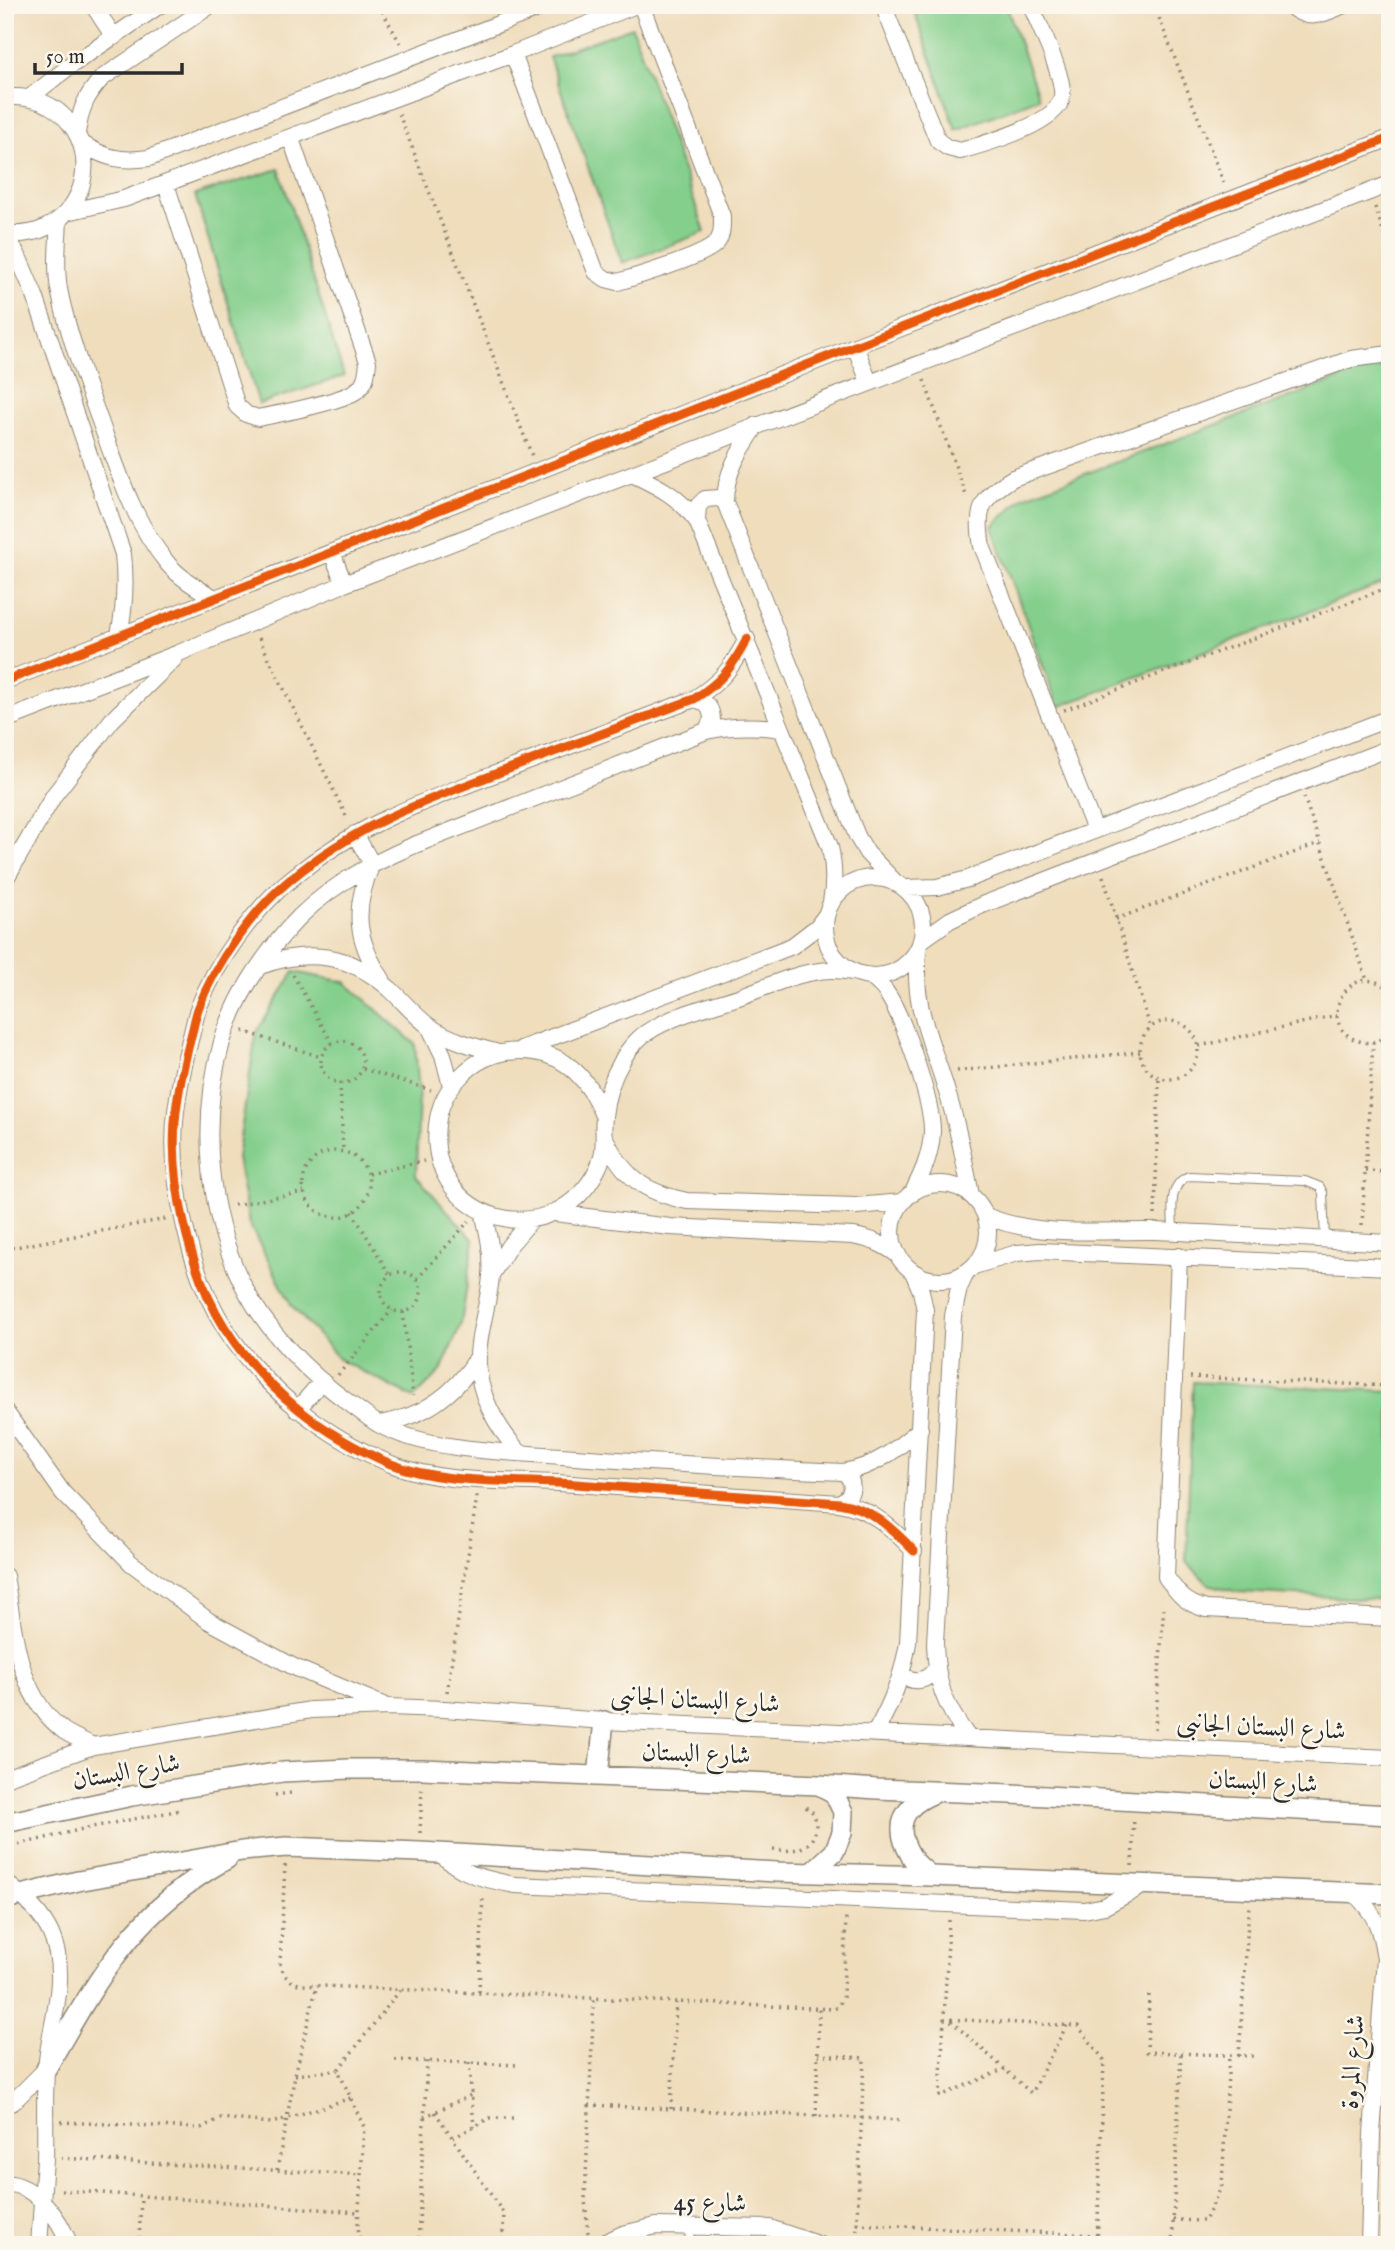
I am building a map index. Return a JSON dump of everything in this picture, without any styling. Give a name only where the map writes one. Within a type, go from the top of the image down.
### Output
[{"type":"street","points":[[93,5],[114,37]]},
{"type":"street","points":[[29,98],[70,66],[160,5]]},
{"type":"street","points":[[211,5],[103,78],[90,92],[81,108],[79,138],[85,161],[84,180],[78,197],[63,216],[57,270],[59,289],[86,384],[127,495],[154,545],[170,567],[191,585],[215,598]]},
{"type":"street","points":[[8,96],[29,98],[49,105],[65,117],[79,138],[100,155],[116,159],[149,159],[409,59],[530,9],[548,5]]},
{"type":"street","points":[[119,635],[125,608],[126,581],[122,554],[35,296],[5,234],[34,232],[63,216],[124,199],[291,139],[639,5],[722,215],[722,232],[715,246],[618,282],[606,279],[596,272],[513,54]]},
{"type":"street","points":[[883,5],[938,141],[948,148],[960,151],[1040,123],[1054,113],[1062,99],[1061,83],[1031,5]]},
{"type":"street","points":[[1289,5],[1300,14],[1312,16],[1345,5]]},
{"type":"street","points":[[5,681],[1390,138]]},
{"type":"street","points":[[166,184],[237,406],[246,414],[258,418],[343,397],[358,391],[367,378],[368,362],[291,139]]},
{"type":"street","points":[[5,720],[180,653],[344,584],[1390,184]]},
{"type":"street","points":[[855,346],[869,382]]},
{"type":"street","points":[[1095,830],[982,546],[979,513],[985,499],[1013,478],[1351,359],[1390,354]]},
{"type":"street","points":[[757,425],[732,466],[725,486],[725,502],[858,836],[867,853],[915,899],[921,911],[924,926],[917,998],[956,1125],[971,1195]]},
{"type":"street","points":[[632,474],[670,492],[685,505],[697,521],[830,847],[834,883],[825,929],[827,943],[834,956],[852,972]]},
{"type":"street","points":[[697,521],[698,506],[705,499],[719,498],[725,502]]},
{"type":"street","points":[[113,527],[139,519]]},
{"type":"street","points":[[332,552],[344,584]]},
{"type":"street","points":[[747,639],[734,663],[717,684],[694,699],[404,809],[327,850],[286,883],[251,920],[222,962],[198,1009],[176,1113],[176,1169],[182,1216],[201,1278],[224,1326],[257,1371],[297,1410],[343,1441],[393,1465],[420,1472],[480,1480],[856,1505],[872,1515],[914,1551]]},
{"type":"street","points":[[5,880],[54,795],[95,741],[112,720],[180,653]]},
{"type":"street","points":[[694,699],[710,708],[712,720],[706,731]]},
{"type":"street","points":[[1390,718],[953,884],[937,887],[900,885],[880,878],[866,878],[852,883],[841,891],[811,933],[792,946],[520,1050],[499,1053],[481,1060],[465,1071],[448,1090],[438,1115],[435,1136],[438,1158],[447,1179],[461,1196],[481,1211],[506,1220],[531,1220],[555,1213],[575,1201],[590,1183],[601,1162],[609,1086],[623,1058],[645,1034],[672,1020],[805,974],[836,970],[871,977],[885,976],[909,963],[920,946],[950,920],[982,905],[1390,748]]},
{"type":"street","points":[[782,729],[744,725],[706,731],[412,846],[372,864],[323,895],[289,928],[260,966],[237,1004],[222,1042],[212,1089],[210,1154],[217,1208],[226,1242],[243,1284],[280,1340],[325,1384],[379,1424],[409,1436],[450,1446],[520,1453],[681,1465],[843,1472],[858,1470],[875,1463],[891,1454],[920,1429]]},
{"type":"street","points":[[355,834],[372,864]]},
{"type":"street","points":[[372,864],[363,884],[359,928],[365,949],[387,987]]},
{"type":"street","points":[[260,966],[283,957],[305,955],[328,957],[349,963],[387,987],[429,1026],[463,1042],[499,1053]]},
{"type":"street","points":[[871,977],[891,999],[916,1061],[930,1109],[932,1131],[929,1153],[922,1174],[898,1211],[893,1233],[898,1255]]},
{"type":"street","points":[[429,1026],[443,1055],[448,1090]]},
{"type":"street","points":[[520,1050],[543,1053],[564,1062],[582,1077],[596,1096],[604,1118]]},
{"type":"street","points":[[605,1139],[614,1158],[628,1175],[646,1189],[677,1199],[856,1206],[908,1198],[926,1187],[942,1184],[957,1187],[980,1204],[986,1216],[988,1234],[985,1251],[959,1288],[953,1317],[934,1643],[942,1693],[952,1716],[968,1737]]},
{"type":"street","points":[[481,1211],[490,1243],[491,1275],[478,1357],[490,1410],[508,1440],[520,1453]]},
{"type":"street","points":[[555,1213],[670,1227],[853,1236],[884,1245],[898,1255],[913,1272],[922,1291],[925,1314],[908,1643],[902,1675],[891,1705],[875,1734]]},
{"type":"street","points":[[986,1216],[1002,1223],[1032,1229],[1155,1231],[1390,1243]]},
{"type":"street","points":[[491,1275],[531,1220]]},
{"type":"street","points":[[1031,1251],[1032,1229]]},
{"type":"street","points":[[913,1272],[933,1280],[955,1278],[998,1258],[1031,1251],[1390,1267]]},
{"type":"street","points":[[1179,1256],[1166,1577],[1190,1604],[1206,1609],[1390,1618]]},
{"type":"street","points":[[925,1314],[953,1317]]},
{"type":"street","points":[[379,1424],[415,1415],[445,1398],[469,1372],[478,1357]]},
{"type":"street","points":[[297,1410],[325,1384]]},
{"type":"street","points":[[5,1412],[63,1493],[131,1563],[209,1621],[294,1667],[388,1707]]},
{"type":"street","points":[[597,1486],[599,1459]]},
{"type":"street","points":[[839,1503],[852,1491],[851,1480],[843,1472]]},
{"type":"street","points":[[5,1576],[21,1666],[36,1702],[64,1731],[93,1746]]},
{"type":"street","points":[[5,1676],[21,1666]]},
{"type":"street","points":[[902,1675],[920,1681],[936,1668]]},
{"type":"street","name":"شارع البستان الجانبى","points":[[5,1778],[93,1746],[311,1710],[388,1707],[604,1721],[1390,1758]]},
{"type":"street","points":[[598,1776],[604,1721]]},
{"type":"street","name":"شارع البستان","points":[[5,1824],[132,1796],[282,1772],[350,1769],[422,1769],[818,1785],[1390,1815]]},
{"type":"street","points":[[811,1873],[834,1852],[842,1833],[843,1812],[834,1793],[818,1785]]},
{"type":"street","points":[[931,1875],[912,1858],[902,1837],[905,1814],[918,1799],[940,1791]]},
{"type":"street","points":[[13,1897],[78,1881],[242,1851],[286,1847],[430,1852],[811,1873],[931,1875],[1390,1894]]},
{"type":"street","points":[[5,2105],[13,2102],[46,2069],[98,1979],[138,1928],[187,1885],[242,1851]]},
{"type":"street","points":[[430,1852],[452,1866],[484,1879],[515,1885],[1084,1910],[1105,1906],[1139,1884]]},
{"type":"street","points":[[5,1882],[13,1897],[38,1915],[51,1934],[58,1962],[58,1993],[46,2069],[45,2157],[39,2245]]},
{"type":"street","name":"شارع المروة","points":[[1354,1893],[1371,1910],[1381,1933],[1385,1958],[1372,2134],[1369,2245]]},
{"type":"street","points":[[5,2183],[42,2195],[63,2228],[70,2245]]},
{"type":"street","name":"شارع 45","points":[[599,2245],[623,2234],[656,2226],[770,2228],[820,2245]]},
{"type":"lane","points":[[1173,1232],[1174,1192],[1177,1184],[1189,1176],[1304,1181],[1320,1187],[1323,1193],[1325,1240]]},
{"type":"lane","points":[[689,2245],[690,2227]]},
{"type":"path","points":[[379,5],[409,59]]},
{"type":"path","points":[[1154,5],[1231,201]]},
{"type":"path","points":[[393,98],[537,471]]},
{"type":"path","points":[[1370,191],[1390,251]]},
{"type":"path","points":[[918,363],[979,529]]},
{"type":"path","points":[[1049,716],[1390,587]]},
{"type":"path","points":[[251,622],[355,834]]},
{"type":"path","points":[[1299,783],[1367,980]]},
{"type":"path","points":[[1116,919],[1320,843]]},
{"type":"path","points":[[1098,860],[1150,1027]]},
{"type":"path","points":[[283,957],[332,1042]]},
{"type":"path","points":[[1390,990],[1384,985],[1367,980],[1351,985],[1339,998],[1337,1016],[1340,1025],[1354,1039],[1373,1042],[1390,1034]]},
{"type":"path","points":[[1198,1046],[1337,1016]]},
{"type":"path","points":[[1164,1021],[1180,1022],[1192,1032],[1198,1046],[1195,1063],[1184,1075],[1167,1079],[1159,1077],[1146,1067],[1140,1052],[1142,1038],[1150,1027],[1164,1021]]},
{"type":"path","points":[[229,1026],[321,1056]]},
{"type":"path","points":[[332,1042],[352,1042],[360,1049],[364,1059],[363,1069],[354,1080],[340,1083],[325,1074],[321,1066],[321,1056],[332,1042]]},
{"type":"path","points":[[1360,1242],[1373,1042]]},
{"type":"path","points":[[941,1072],[1140,1052]]},
{"type":"path","points":[[363,1069],[448,1090]]},
{"type":"path","points":[[1155,1231],[1159,1077]]},
{"type":"path","points":[[340,1083],[343,1151]]},
{"type":"path","points":[[343,1151],[354,1155],[362,1163],[368,1174],[368,1192],[365,1200],[352,1212],[336,1217],[313,1207],[304,1192],[304,1176],[312,1161],[326,1152],[343,1151]]},
{"type":"path","points":[[368,1174],[438,1158]]},
{"type":"path","points":[[1365,1171],[1390,1172]]},
{"type":"path","points":[[217,1208],[304,1192]]},
{"type":"path","points":[[417,1279],[481,1211]]},
{"type":"path","points":[[352,1212],[390,1275]]},
{"type":"path","points":[[5,1249],[182,1216]]},
{"type":"path","points":[[404,1272],[417,1279],[421,1293],[419,1300],[410,1310],[392,1310],[386,1305],[381,1289],[390,1275],[404,1272]]},
{"type":"path","points":[[325,1384],[392,1310]]},
{"type":"path","points":[[403,1312],[415,1415]]},
{"type":"path","points":[[1174,1376],[1390,1385]]},
{"type":"path","points":[[444,1709],[480,1480]]},
{"type":"path","points":[[1153,1747],[1166,1577]]},
{"type":"path","points":[[422,1769],[430,1852]]},
{"type":"path","points":[[270,1795],[295,1792]]},
{"type":"path","points":[[1135,1801],[1139,1884]]},
{"type":"path","points":[[5,1849],[87,1828],[192,1807]]},
{"type":"path","points":[[286,1847],[280,1963],[283,1973],[290,1981],[300,1984],[833,2009],[841,2003],[846,1899]]},
{"type":"path","points":[[480,1993],[484,1879]]},
{"type":"path","points":[[1239,2056],[1250,1888]]},
{"type":"path","points":[[949,1904],[940,2096],[1005,2069]]},
{"type":"path","points":[[277,2170],[295,2075],[317,1985]]},
{"type":"path","points":[[295,2075],[338,2070],[401,1989]]},
{"type":"path","points":[[1149,1995],[1147,2052],[1254,2056]]},
{"type":"path","points":[[592,2245],[587,2232],[585,2207],[594,1998]]},
{"type":"path","points":[[671,2109],[676,2002]]},
{"type":"path","points":[[816,2116],[820,2009]]},
{"type":"path","points":[[944,2020],[1078,2026],[1104,2060],[1097,2245]]},
{"type":"path","points":[[950,2020],[1031,2093],[1067,2025]]},
{"type":"path","points":[[1172,2245],[1181,2053]]},
{"type":"path","points":[[1173,2220],[1205,2221],[1222,2185],[1229,2055]]},
{"type":"path","points":[[818,2056],[863,2058],[856,2245]]},
{"type":"path","points":[[395,2060],[517,2065]]},
{"type":"path","points":[[418,2245],[427,2061]]},
{"type":"path","points":[[468,2063],[474,2127]]},
{"type":"path","points":[[338,2070],[364,2127],[358,2234],[360,2245]]},
{"type":"path","points":[[424,2117],[471,2095]]},
{"type":"path","points":[[45,2121],[201,2128],[222,2118],[272,2123],[351,2098]]},
{"type":"path","points":[[589,2105],[902,2120]]},
{"type":"path","points":[[435,2112],[503,2214],[502,2245]]},
{"type":"path","points":[[453,2138],[490,2118],[515,2118]]},
{"type":"path","points":[[45,2157],[361,2175]]},
{"type":"path","points":[[42,2195],[141,2196],[359,2212]]},
{"type":"path","points":[[139,2245],[141,2196]]},
{"type":"path","points":[[857,2224],[1097,2235]]},
{"type":"path","points":[[1042,2245],[1043,2232]]},
{"type":"green space","points":[[912,5],[1006,5],[1039,98],[956,130]]},
{"type":"green space","points":[[632,27],[705,232],[622,263],[549,57]]},
{"type":"green space","points":[[279,169],[344,376],[259,404],[195,195]]},
{"type":"green space","points":[[1370,367],[1390,368],[1390,581],[1058,707],[992,527],[1023,497]]},
{"type":"green space","points":[[294,972],[345,982],[415,1044],[419,1092],[416,1176],[474,1240],[461,1324],[441,1371],[414,1398],[340,1360],[292,1306],[249,1224],[237,1158],[256,1033]]},
{"type":"green space","points":[[1193,1382],[1390,1391],[1390,1600],[1238,1592],[1208,1584],[1186,1561]]},
{"type":"cycle path","points":[[5,681],[1390,138]]},
{"type":"cycle path","points":[[747,639],[725,674],[694,699],[394,815],[341,843],[277,891],[237,938],[205,991],[198,1009],[176,1111],[174,1137],[178,1194],[201,1279],[225,1328],[258,1371],[297,1408],[319,1425],[366,1453],[411,1470],[452,1478],[839,1503],[871,1514],[914,1551]]}]
